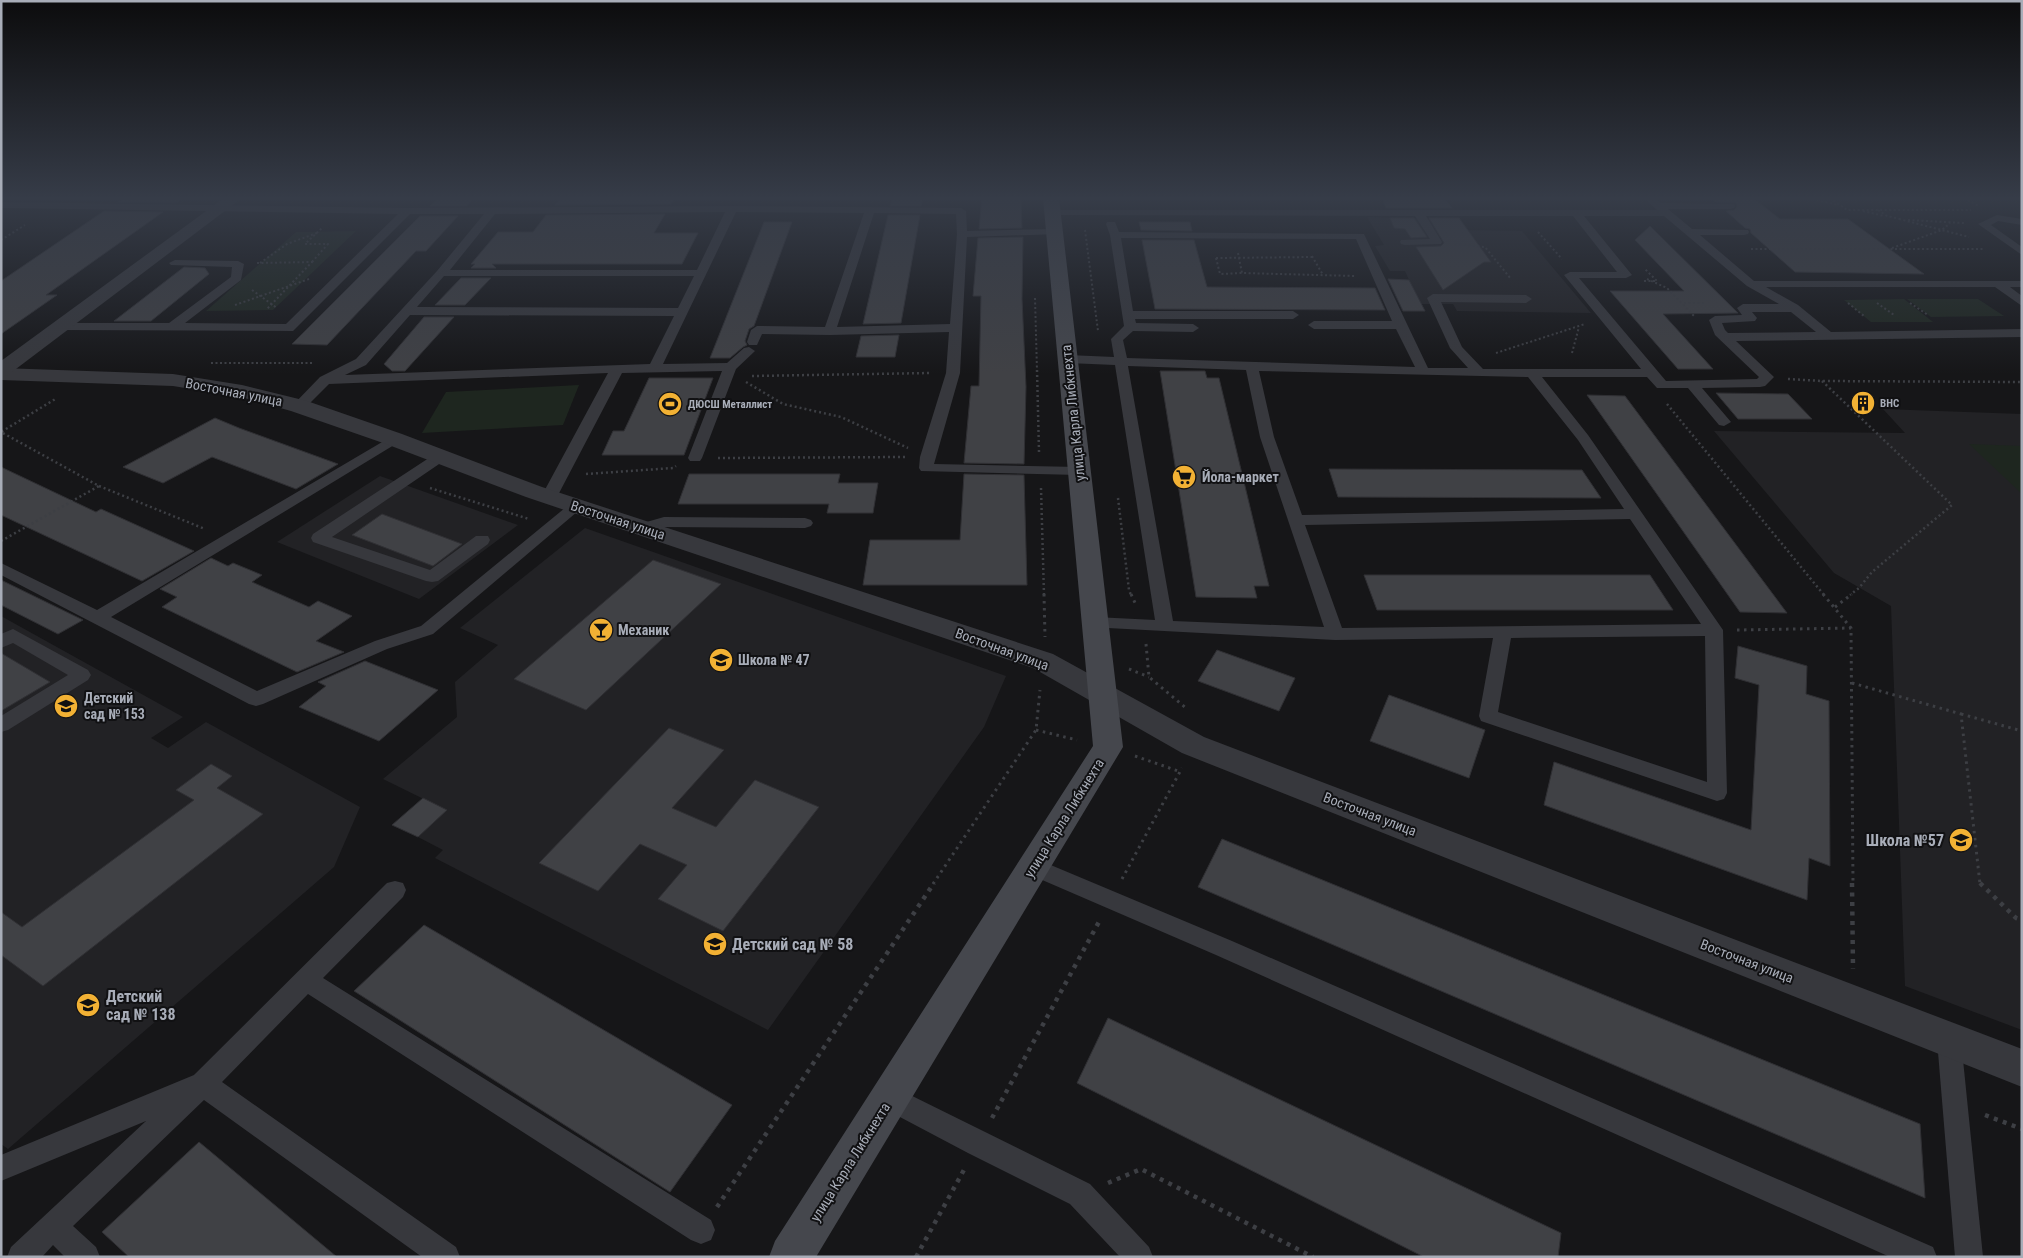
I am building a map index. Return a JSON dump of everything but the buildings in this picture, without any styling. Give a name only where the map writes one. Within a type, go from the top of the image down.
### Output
[{"type":"main road","name":"улица Карла Либкнехта","points":[[791,1257],[1108,747],[1057,257]]},
{"type":"street","points":[[1,373],[155,257]]},
{"type":"street","name":"Восточная улица","points":[[1,373],[174,380],[242,392],[299,406],[576,506],[1043,661],[1102,695],[1187,758],[2022,1068]]},
{"type":"lane","points":[[62,326],[290,328],[361,257]]},
{"type":"lane","points":[[299,406],[325,380],[361,362],[454,257]]},
{"type":"lane","points":[[655,368],[709,257]]},
{"type":"lane","points":[[830,330],[854,257]]},
{"type":"lane","points":[[960,257],[953,373],[927,457],[926,468],[1079,471]]},
{"type":"lane","points":[[1119,257],[1129,321],[1117,339],[1165,625]]},
{"type":"lane","points":[[1369,257],[1400,326],[1423,371]]},
{"type":"lane","points":[[1614,257],[1632,278]]},
{"type":"lane","points":[[1718,257],[1751,284],[1794,308],[1827,334]]},
{"type":"lane","points":[[172,327],[237,278],[238,264],[175,263]]},
{"type":"lane","points":[[441,273],[701,273]]},
{"type":"lane","points":[[1632,278],[1570,275],[1647,373],[1662,385],[1760,383],[1767,377],[1719,332],[1715,320],[1751,318],[1743,308],[1794,308]]},
{"type":"lane","points":[[1751,284],[2022,284]]},
{"type":"lane","points":[[1998,284],[2022,302]]},
{"type":"lane","points":[[1478,372],[1456,348],[1433,298],[1526,299]]},
{"type":"lane","points":[[407,311],[682,312]]},
{"type":"lane","points":[[1129,321],[1292,315]]},
{"type":"lane","points":[[1129,321],[1194,328]]},
{"type":"lane","points":[[1314,325],[1400,326]]},
{"type":"lane","points":[[694,458],[730,373],[751,347],[757,330],[955,328]]},
{"type":"lane","points":[[1725,337],[2022,332]]},
{"type":"lane","points":[[1068,359],[1252,367],[1532,373],[1647,373]]},
{"type":"lane","points":[[1252,367],[1267,437],[1298,520],[1335,634]]},
{"type":"lane","points":[[325,380],[655,368],[730,373]]},
{"type":"lane","points":[[550,497],[618,369]]},
{"type":"lane","points":[[1503,632],[1488,716],[1718,793],[1714,630],[1633,514],[1583,438],[1532,373]]},
{"type":"lane","points":[[1692,384],[1724,422]]},
{"type":"lane","points":[[97,618],[394,439]]},
{"type":"lane","points":[[440,457],[319,538],[432,577],[482,540]]},
{"type":"lane","points":[[1,568],[256,699],[381,645],[427,630],[576,506]]},
{"type":"lane","points":[[1298,520],[1633,514]]},
{"type":"lane","points":[[642,528],[664,522],[805,523]]},
{"type":"lane","points":[[1095,623],[1335,634],[1714,630]]},
{"type":"lane","points":[[1,642],[13,635],[82,675],[1,725]]},
{"type":"lane","points":[[1034,867],[1923,1257]]},
{"type":"lane","points":[[20,1257],[54,1227],[203,1084],[395,890]]},
{"type":"lane","points":[[307,981],[701,1230]]},
{"type":"lane","points":[[1949,1040],[1970,1257]]},
{"type":"lane","points":[[1,1168],[203,1084]]},
{"type":"lane","points":[[203,1084],[446,1257]]},
{"type":"lane","points":[[890,1098],[1080,1194],[1140,1257]]},
{"type":"lane","points":[[54,1227],[86,1257]]},
{"type":"path","points":[[269,257],[237,278],[296,321]]},
{"type":"path","points":[[252,327],[271,304],[317,257]]},
{"type":"path","points":[[1312,257],[1216,258],[1220,274],[1378,276]]},
{"type":"path","points":[[1492,257],[1526,299]]},
{"type":"path","points":[[1238,258],[1242,274]]},
{"type":"path","points":[[238,264],[312,262]]},
{"type":"path","points":[[234,306],[356,262]]},
{"type":"path","points":[[1644,267],[1684,304],[1695,317]]},
{"type":"path","points":[[1632,278],[1657,280]]},
{"type":"path","points":[[1632,278],[1657,280]]},
{"type":"path","points":[[1824,284],[1886,334]]},
{"type":"path","points":[[1852,284],[1918,334]]},
{"type":"path","points":[[1884,284],[1953,333]]},
{"type":"path","points":[[701,1230],[1036,730],[1045,635],[1034,292]]},
{"type":"path","points":[[1478,372],[1497,352],[1579,327],[1602,315]]},
{"type":"path","points":[[730,373],[953,373]]},
{"type":"path","points":[[730,373],[783,404],[841,417],[927,457]]},
{"type":"path","points":[[1647,373],[1650,385],[1680,418],[1852,628],[1853,974]]},
{"type":"path","points":[[1767,377],[1822,381],[2022,382]]},
{"type":"path","points":[[1822,381],[1952,505],[1872,572],[1859,588],[1835,607]]},
{"type":"path","points":[[1,432],[99,486],[230,538]]},
{"type":"path","points":[[561,475],[673,468],[688,458],[927,457]]},
{"type":"path","points":[[405,480],[552,526]]},
{"type":"path","points":[[1,541],[99,486]]},
{"type":"path","points":[[1714,630],[1852,628]]},
{"type":"path","points":[[1852,683],[2022,731]]},
{"type":"path","points":[[1961,714],[1980,884],[2016,918],[2022,920]]},
{"type":"path","points":[[916,1257],[1187,758],[1108,747],[1036,730]]},
{"type":"path","points":[[1955,1105],[2022,1128]]},
{"type":"path","points":[[1080,1194],[1141,1169],[1313,1257]]},
{"type":"shaded area","points":[[268,257],[329,257],[273,310],[206,311]]},
{"type":"shaded area","points":[[1381,257],[1544,257],[1591,313],[1457,311],[1453,304],[1420,304],[1405,271],[1390,271]]},
{"type":"shaded area","points":[[1904,299],[1933,322],[1871,322],[1844,300]]},
{"type":"shaded area","points":[[1907,299],[1978,299],[2004,316],[1931,317]]},
{"type":"shaded area","points":[[579,385],[563,425],[422,433],[446,392]]},
{"type":"shaded area","name":"Школа №57","points":[[1883,409],[2022,414],[2022,1030],[1905,986],[1891,606],[1834,573],[1714,431],[1905,433]]},
{"type":"shaded area","points":[[1969,444],[2022,446],[2022,494]]},
{"type":"shaded area","points":[[380,476],[518,525],[419,599],[277,542]]},
{"type":"shaded area","points":[[585,528],[1006,676],[984,727],[768,1030],[435,858],[443,850],[418,837],[446,810],[383,779],[457,717],[455,682],[498,645],[460,628]]},
{"type":"shaded area","name":"Детский сад № 138","points":[[1,616],[183,717],[151,738],[168,748],[206,722],[360,807],[334,867],[8,1149],[1,1144]]},
{"type":"place","name":"ВНС","points":[[1863,403]]},
{"type":"place","name":"ДЮСШ Металлист","points":[[670,404]]},
{"type":"place","name":"Йола-маркет","points":[[1184,477]]},
{"type":"place","name":"Механик","points":[[601,630]]},
{"type":"place","name":"Школа № 47","points":[[721,660]]},
{"type":"place","name":"Детский сад № 153","points":[[66,706]]},
{"type":"place","name":"Школа №57","points":[[1961,840]]},
{"type":"place","name":"Детский сад № 58","points":[[715,944]]},
{"type":"place","name":"Детский сад № 138","points":[[88,1005]]}]
